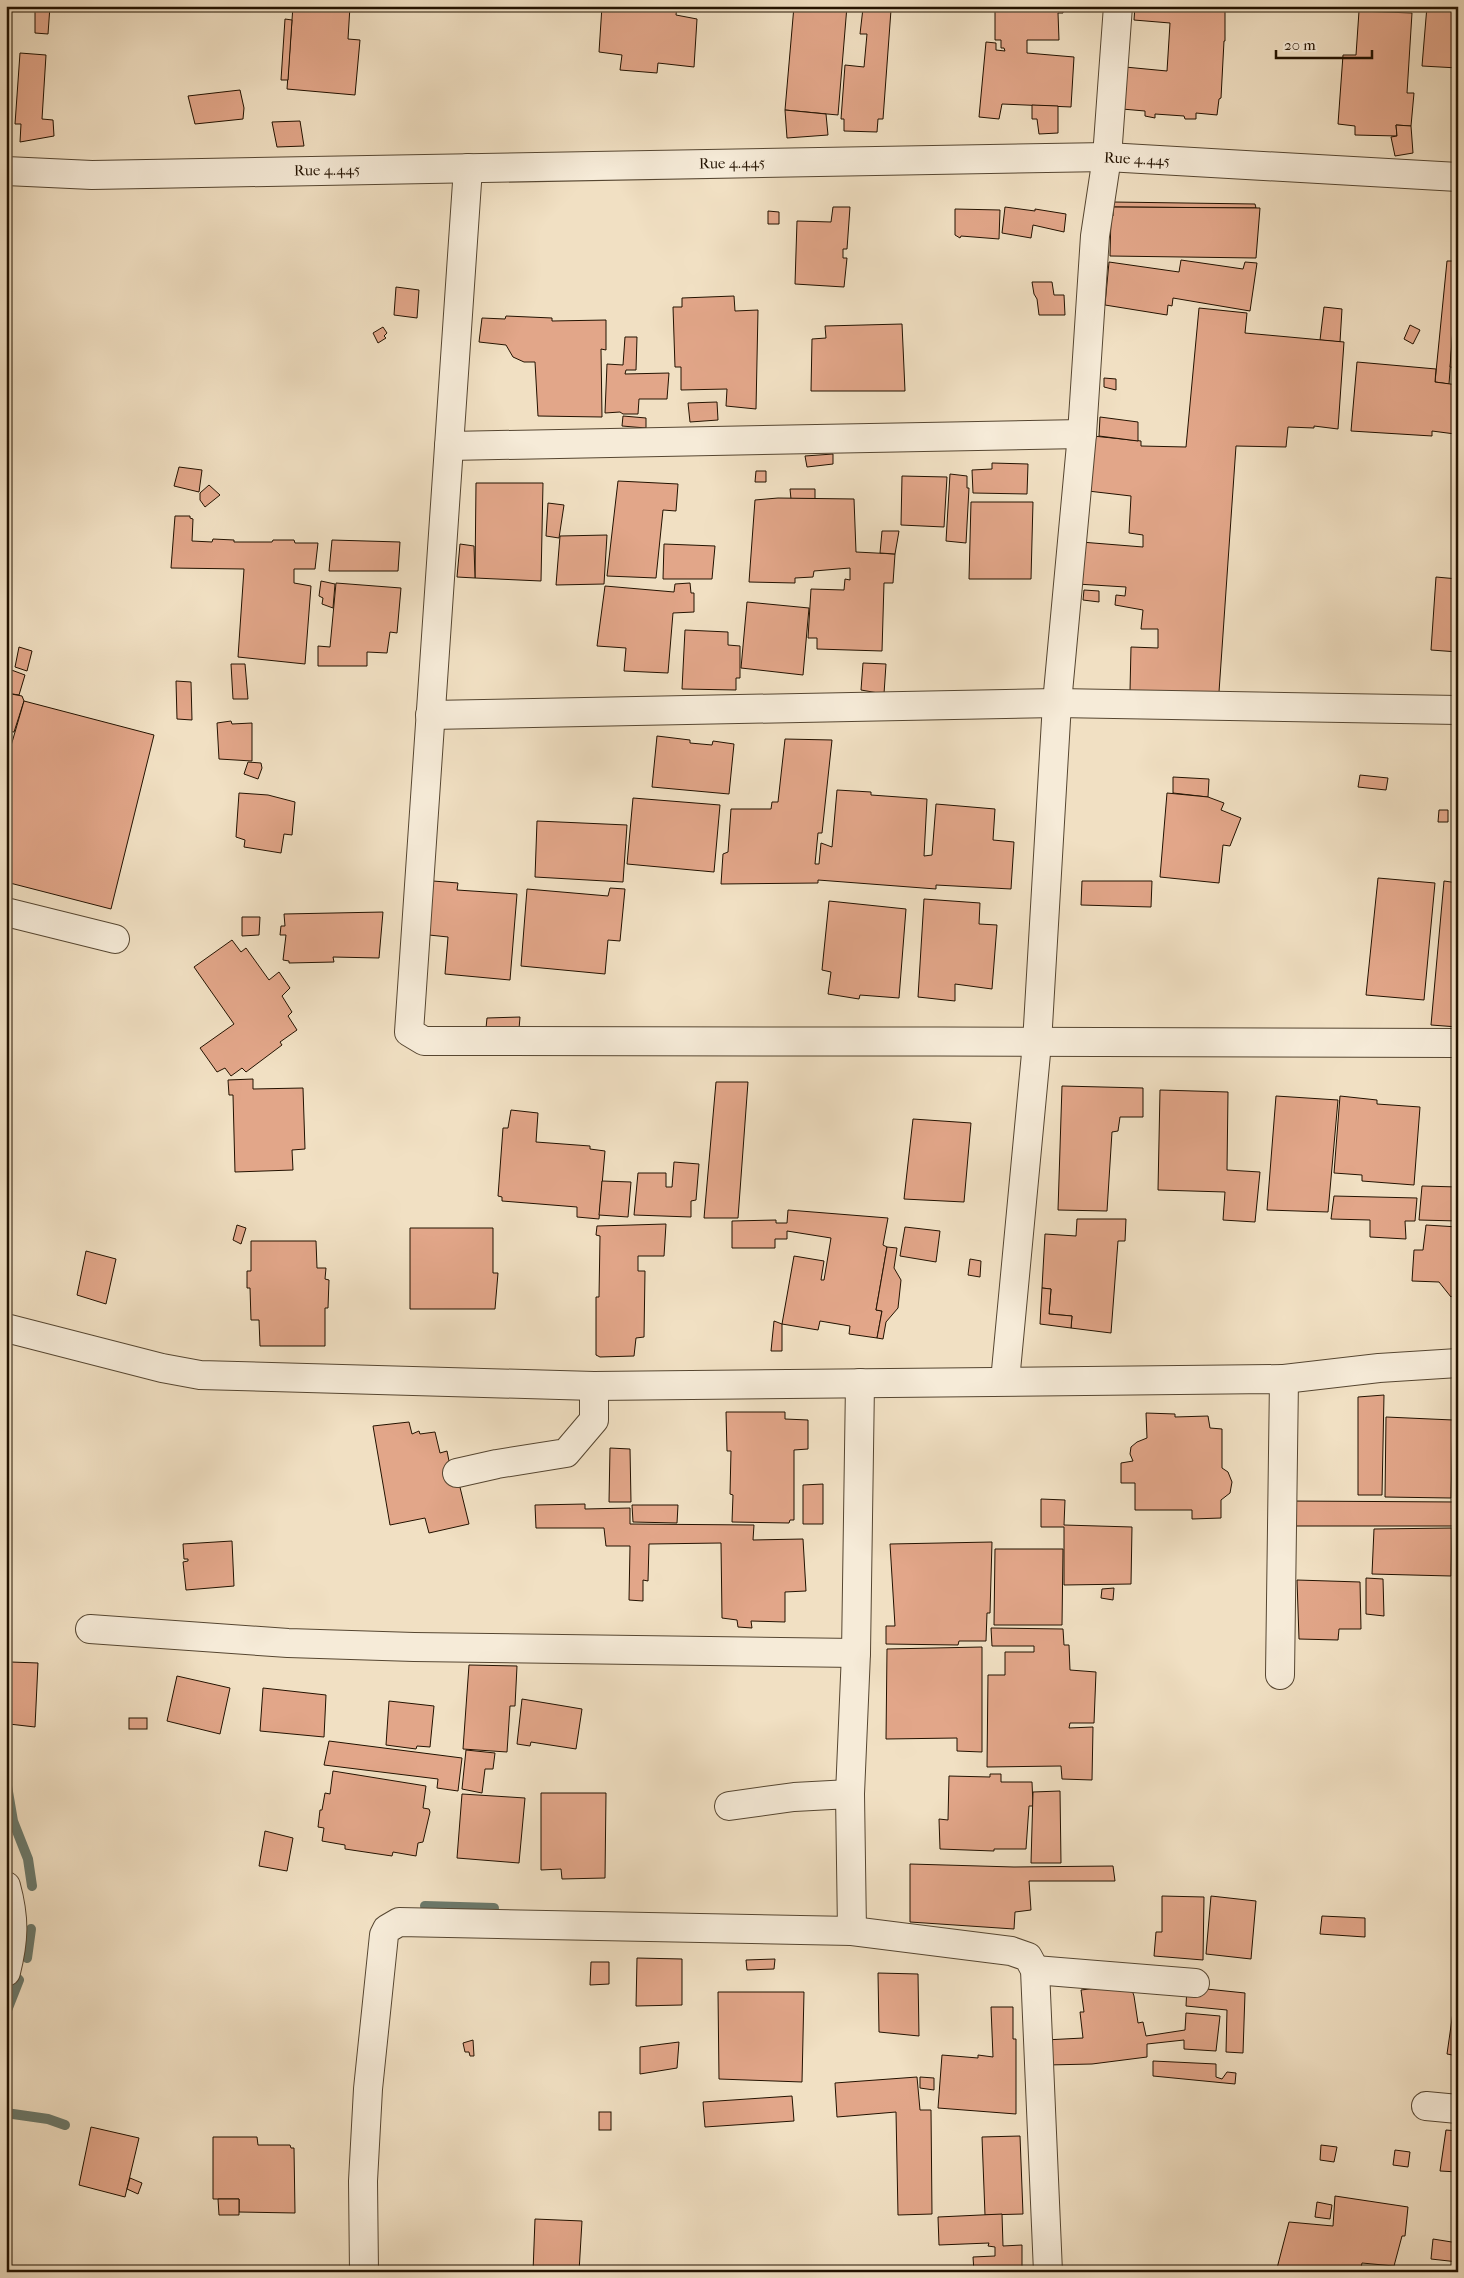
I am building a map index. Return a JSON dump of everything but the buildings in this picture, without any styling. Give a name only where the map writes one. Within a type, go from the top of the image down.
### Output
[{"type":"street","points":[[1005,1381],[1036,1043],[1057,703],[1082,434],[1095,236],[1107,157],[1118,6]]},
{"type":"street","name":"Rue 4.445","points":[[6,171],[92,175],[1107,157],[1458,177]]},
{"type":"street","points":[[468,168],[409,1032],[424,1041],[706,1040],[1458,1044]]},
{"type":"street","points":[[449,446],[1082,434]]},
{"type":"street","points":[[430,715],[1057,703],[1458,710]]},
{"type":"street","points":[[6,912],[115,939]]},
{"type":"street","points":[[6,1328],[169,1370],[200,1375],[594,1386],[1284,1380],[1379,1368],[1458,1363]]},
{"type":"street","points":[[1280,1674],[1284,1380]]},
{"type":"street","points":[[852,1931],[850,1794],[856,1653],[860,1383]]},
{"type":"street","points":[[457,1473],[497,1464],[566,1453],[594,1420],[594,1386]]},
{"type":"street","points":[[90,1629],[288,1643],[414,1647],[856,1653]]},
{"type":"street","points":[[729,1806],[794,1796],[850,1794]]},
{"type":"street","points":[[6,1886],[11,1903],[13,1942],[6,1972]]},
{"type":"street","points":[[364,2272],[363,2181],[368,2089],[384,1935],[393,1925],[399,1922],[852,1931],[1011,1951],[1028,1957],[1035,1970],[1048,2272]]},
{"type":"street","points":[[1035,1970],[1195,1983]]},
{"type":"street","points":[[1426,2106],[1458,2109]]},
{"type":"waterway","points":[[6,1780],[13,1821],[28,1859],[32,1886]]},
{"type":"waterway","points":[[425,1906],[494,1908]]},
{"type":"waterway","points":[[27,1958],[31,1929]]},
{"type":"waterway","points":[[6,2013],[19,1980],[8,1969]]},
{"type":"waterway","points":[[6,2113],[48,2119],[65,2125]]}]
